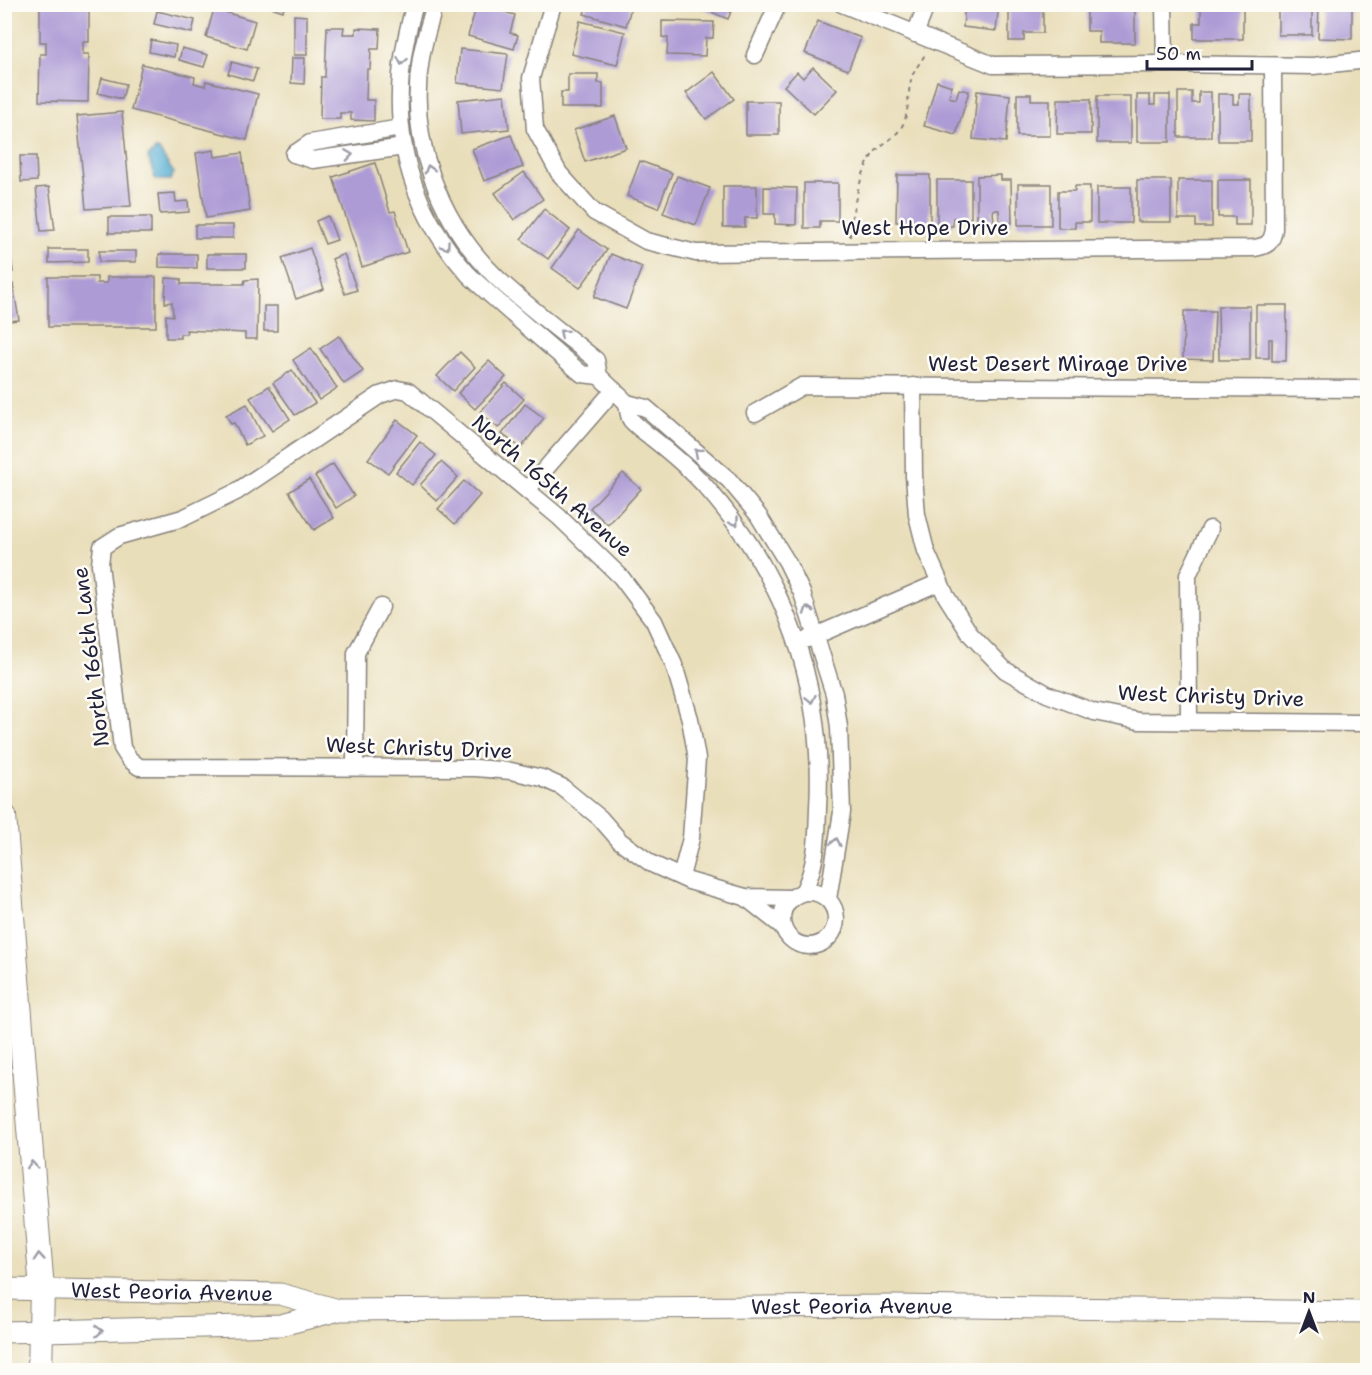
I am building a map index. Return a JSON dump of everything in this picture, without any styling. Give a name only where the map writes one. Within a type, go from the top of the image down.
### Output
[{"type":"highway","points":[[4,816],[42,1290],[40,1371]]},
{"type":"main road","name":"West Peoria Avenue","points":[[4,1289],[280,1294],[339,1310]]},
{"type":"main road","name":"West Peoria Avenue","points":[[4,1332],[281,1325],[339,1310],[894,1306],[1368,1312]]},
{"type":"street","points":[[415,4],[400,71],[398,91],[401,128],[416,192],[438,234],[454,258],[470,276],[582,374],[599,376],[627,403],[646,408],[729,480],[758,515],[802,593],[834,694],[839,727],[842,812],[828,899]]},
{"type":"street","points":[[435,4],[425,38],[418,81],[420,129],[435,189],[460,235],[497,278],[596,360],[599,376]]},
{"type":"street","name":"West Hope Drive","points":[[553,4],[531,78],[535,129],[559,173],[594,212],[646,241],[696,253],[1266,247],[1272,240],[1274,230],[1273,66]]},
{"type":"street","points":[[755,56],[778,4]]},
{"type":"street","points":[[842,4],[993,65],[1313,66],[1368,60]]},
{"type":"street","points":[[923,37],[927,4]]},
{"type":"street","points":[[1164,4],[1165,64]]},
{"type":"street","points":[[401,128],[310,143],[294,154],[313,160],[404,147]]},
{"type":"street","name":"West Desert Mirage Drive","points":[[755,413],[802,386],[1368,389]]},
{"type":"street","name":"West Christy Drive","points":[[913,386],[914,476],[917,514],[926,551],[946,596],[970,634],[1005,670],[1038,689],[1094,712],[1138,720],[1362,723],[1368,720]]},
{"type":"street","name":"North 165th Avenue","points":[[102,548],[119,536],[183,519],[236,492],[380,395],[398,388],[408,391],[559,517],[621,577],[654,621],[674,665],[690,719],[697,759],[691,838],[681,877]]},
{"type":"street","points":[[526,490],[614,390]]},
{"type":"street","points":[[627,403],[630,419],[704,485],[753,548],[777,591],[797,644],[813,706],[820,780],[815,856],[812,874],[797,895],[783,909],[782,918],[787,935],[802,945],[820,944],[828,939],[836,924],[833,906],[828,899],[812,892],[797,895],[745,897]]},
{"type":"street","points":[[1189,721],[1188,575],[1210,529]]},
{"type":"street","name":"North 166th Lane","points":[[102,548],[100,564],[116,710],[122,748],[129,759]]},
{"type":"street","points":[[797,644],[940,582]]},
{"type":"street","points":[[355,767],[356,653],[381,607]]},
{"type":"street","name":"West Christy Drive","points":[[129,759],[139,767],[476,768],[511,771],[542,778],[562,787],[600,818],[620,841],[652,864],[681,877],[745,897]]},
{"type":"street","points":[[745,897],[783,927]]},
{"type":"path","points":[[850,251],[852,211],[875,151],[895,136],[902,127],[906,117],[913,73],[924,58],[923,37]]},
{"type":"water","points":[[155,150],[159,150],[174,173],[170,180],[155,178],[148,157]]},
{"type":"building","points":[[40,4],[89,4],[89,42],[83,42],[83,54],[89,54],[88,102],[39,101],[40,54],[46,54],[46,42],[40,42]]},
{"type":"building","points":[[262,4],[285,4],[283,11]]},
{"type":"building","points":[[477,4],[515,15],[510,33],[518,35],[514,49],[468,36]]},
{"type":"building","points":[[587,4],[632,4],[626,26],[584,14]]},
{"type":"building","points":[[692,4],[734,4],[728,19]]},
{"type":"building","points":[[965,4],[999,4],[996,31],[963,27]]},
{"type":"building","points":[[1009,4],[1043,4],[1043,33],[1024,33],[1024,41],[1009,41]]},
{"type":"building","points":[[1278,4],[1312,4],[1312,35],[1278,35]]},
{"type":"building","points":[[1319,4],[1352,4],[1352,39],[1318,38]]},
{"type":"building","points":[[1201,5],[1243,5],[1243,39],[1194,39],[1194,23],[1201,23]]},
{"type":"building","points":[[214,9],[255,21],[247,49],[206,37]]},
{"type":"building","points":[[1087,9],[1135,9],[1135,43],[1099,43],[1099,31],[1087,31]]},
{"type":"building","points":[[157,11],[195,20],[192,33],[154,24]]},
{"type":"building","points":[[294,15],[307,16],[307,55],[294,55]]},
{"type":"building","points":[[580,21],[625,32],[617,65],[571,54]]},
{"type":"building","points":[[662,21],[714,22],[713,38],[706,38],[705,56],[667,55],[668,38],[662,37]]},
{"type":"building","points":[[818,21],[861,38],[848,70],[805,53]]},
{"type":"building","points":[[327,27],[344,27],[343,34],[356,34],[356,28],[380,29],[379,49],[371,49],[370,69],[367,69],[366,100],[374,100],[374,121],[351,120],[351,113],[340,113],[340,119],[320,119],[321,77],[325,77]]},
{"type":"building","points":[[151,40],[176,45],[174,57],[149,52]]},
{"type":"building","points":[[182,48],[208,55],[204,67],[179,60]]},
{"type":"building","points":[[460,49],[508,54],[503,88],[457,83]]},
{"type":"building","points":[[292,58],[305,58],[304,84],[291,83]]},
{"type":"building","points":[[232,62],[257,69],[253,81],[228,74]]},
{"type":"building","points":[[142,64],[195,77],[194,83],[205,86],[206,81],[258,94],[247,140],[131,110]]},
{"type":"building","points":[[813,67],[837,90],[814,114],[784,86],[797,72],[803,78]]},
{"type":"building","points":[[714,72],[734,99],[706,119],[686,93]]},
{"type":"building","points":[[568,74],[598,74],[598,83],[603,83],[603,108],[561,108],[561,92],[568,92]]},
{"type":"building","points":[[102,78],[126,84],[122,99],[98,93]]},
{"type":"building","points":[[937,81],[952,86],[949,97],[956,99],[959,89],[969,91],[956,135],[924,126]]},
{"type":"building","points":[[977,91],[1010,95],[1006,142],[973,139]]},
{"type":"building","points":[[1178,92],[1192,92],[1192,103],[1199,103],[1199,92],[1211,92],[1211,137],[1178,137]]},
{"type":"building","points":[[1017,94],[1031,94],[1031,100],[1050,100],[1050,136],[1017,136]]},
{"type":"building","points":[[1218,94],[1233,94],[1233,104],[1239,104],[1239,94],[1251,94],[1251,141],[1218,141]]},
{"type":"building","points":[[505,95],[509,129],[461,134],[458,100]]},
{"type":"building","points":[[1137,95],[1150,95],[1150,105],[1155,105],[1155,95],[1170,95],[1170,142],[1137,142]]},
{"type":"building","points":[[1097,96],[1131,96],[1131,143],[1097,143]]},
{"type":"building","points":[[1058,99],[1091,99],[1091,134],[1057,134]]},
{"type":"building","points":[[746,101],[779,101],[779,135],[746,135]]},
{"type":"building","points":[[122,112],[131,206],[86,209],[77,116]]},
{"type":"building","points":[[615,116],[626,148],[585,162],[574,130]]},
{"type":"building","points":[[511,135],[523,167],[484,181],[472,149]]},
{"type":"building","points":[[214,150],[215,157],[242,153],[250,211],[206,218],[196,153]]},
{"type":"building","points":[[20,156],[36,156],[37,181],[21,182]]},
{"type":"building","points":[[640,161],[672,173],[658,208],[627,196]]},
{"type":"building","points":[[375,163],[390,212],[395,211],[408,252],[362,267],[333,177]]},
{"type":"building","points":[[524,172],[543,199],[514,220],[495,193]]},
{"type":"building","points":[[897,175],[930,175],[930,222],[896,222]]},
{"type":"building","points":[[1001,175],[1001,180],[1011,180],[1012,223],[999,224],[999,210],[993,210],[994,223],[977,223],[977,176]]},
{"type":"building","points":[[677,176],[710,188],[696,225],[663,213]]},
{"type":"building","points":[[937,180],[971,180],[971,218],[953,218],[953,226],[937,226]]},
{"type":"building","points":[[1137,180],[1171,180],[1171,222],[1137,222]]},
{"type":"building","points":[[1178,180],[1212,180],[1212,227],[1196,227],[1196,219],[1178,219]]},
{"type":"building","points":[[1218,180],[1251,180],[1251,225],[1235,225],[1235,217],[1218,217]]},
{"type":"building","points":[[804,183],[838,183],[838,221],[820,221],[820,228],[804,228]]},
{"type":"building","points":[[1018,184],[1051,184],[1051,225],[1018,225]]},
{"type":"building","points":[[723,186],[757,186],[757,218],[745,218],[745,227],[723,227]]},
{"type":"building","points":[[1075,186],[1090,186],[1090,222],[1075,222],[1075,228],[1058,228],[1058,191],[1075,191]]},
{"type":"building","points":[[49,187],[55,230],[41,231],[36,188]]},
{"type":"building","points":[[764,187],[797,188],[796,225],[775,224],[775,214],[764,214]]},
{"type":"building","points":[[1097,187],[1131,187],[1131,223],[1097,223]]},
{"type":"building","points":[[175,193],[176,202],[188,201],[189,212],[160,214],[158,194]]},
{"type":"building","points":[[6,203],[8,237],[4,237],[4,204]]},
{"type":"building","points":[[544,209],[570,230],[548,259],[521,239]]},
{"type":"building","points":[[328,216],[337,240],[325,244],[316,221]]},
{"type":"building","points":[[109,217],[151,217],[151,233],[109,233]]},
{"type":"building","points":[[195,225],[233,225],[233,238],[195,238]]},
{"type":"building","points":[[579,230],[607,250],[580,288],[552,268]]},
{"type":"building","points":[[10,246],[13,272],[4,273],[4,247]]},
{"type":"building","points":[[310,248],[324,289],[296,299],[282,258]]},
{"type":"building","points":[[49,249],[88,249],[88,262],[49,263]]},
{"type":"building","points":[[99,251],[136,251],[136,262],[99,262]]},
{"type":"building","points":[[159,254],[197,254],[197,268],[159,267]]},
{"type":"building","points":[[207,254],[246,254],[246,268],[207,268]]},
{"type":"building","points":[[344,254],[357,290],[345,294],[332,259]]},
{"type":"building","points":[[611,254],[642,267],[626,309],[594,297]]},
{"type":"building","points":[[48,277],[97,277],[97,283],[107,283],[107,277],[156,277],[156,327],[48,327]]},
{"type":"building","points":[[166,278],[181,279],[181,284],[244,284],[245,280],[258,279],[257,339],[245,339],[245,333],[186,330],[187,334],[180,334],[180,338],[166,338],[166,315],[173,316],[172,302],[165,303]]},
{"type":"building","points":[[13,284],[19,320],[7,321],[4,285]]},
{"type":"building","points":[[1256,305],[1287,305],[1286,361],[1272,361],[1272,339],[1269,339],[1269,358],[1256,358]]},
{"type":"building","points":[[264,306],[277,306],[277,331],[264,331]]},
{"type":"building","points":[[1218,306],[1250,306],[1250,360],[1219,360]]},
{"type":"building","points":[[1184,311],[1215,311],[1213,360],[1183,359]]},
{"type":"building","points":[[339,336],[363,371],[344,384],[320,349]]},
{"type":"building","points":[[311,348],[337,388],[319,400],[293,360]]},
{"type":"building","points":[[460,352],[475,367],[453,391],[437,376]]},
{"type":"building","points":[[489,361],[506,377],[475,409],[458,393]]},
{"type":"building","points":[[292,370],[315,403],[295,415],[273,383]]},
{"type":"building","points":[[506,383],[524,399],[498,428],[480,412]]},
{"type":"building","points":[[269,386],[290,419],[272,431],[250,398]]},
{"type":"building","points":[[247,404],[263,436],[245,445],[234,423],[231,424],[226,415]]},
{"type":"building","points":[[525,404],[544,418],[521,448],[502,434]]},
{"type":"building","points":[[397,420],[417,435],[388,473],[368,459]]},
{"type":"building","points":[[420,442],[436,455],[412,485],[396,472]]},
{"type":"building","points":[[441,462],[458,477],[437,501],[420,485]]},
{"type":"building","points":[[333,464],[354,496],[336,508],[315,476]]},
{"type":"building","points":[[623,473],[641,489],[608,525],[590,508]]},
{"type":"building","points":[[309,479],[334,518],[314,530],[289,492]]},
{"type":"building","points":[[464,481],[480,495],[455,524],[438,509]]}]
